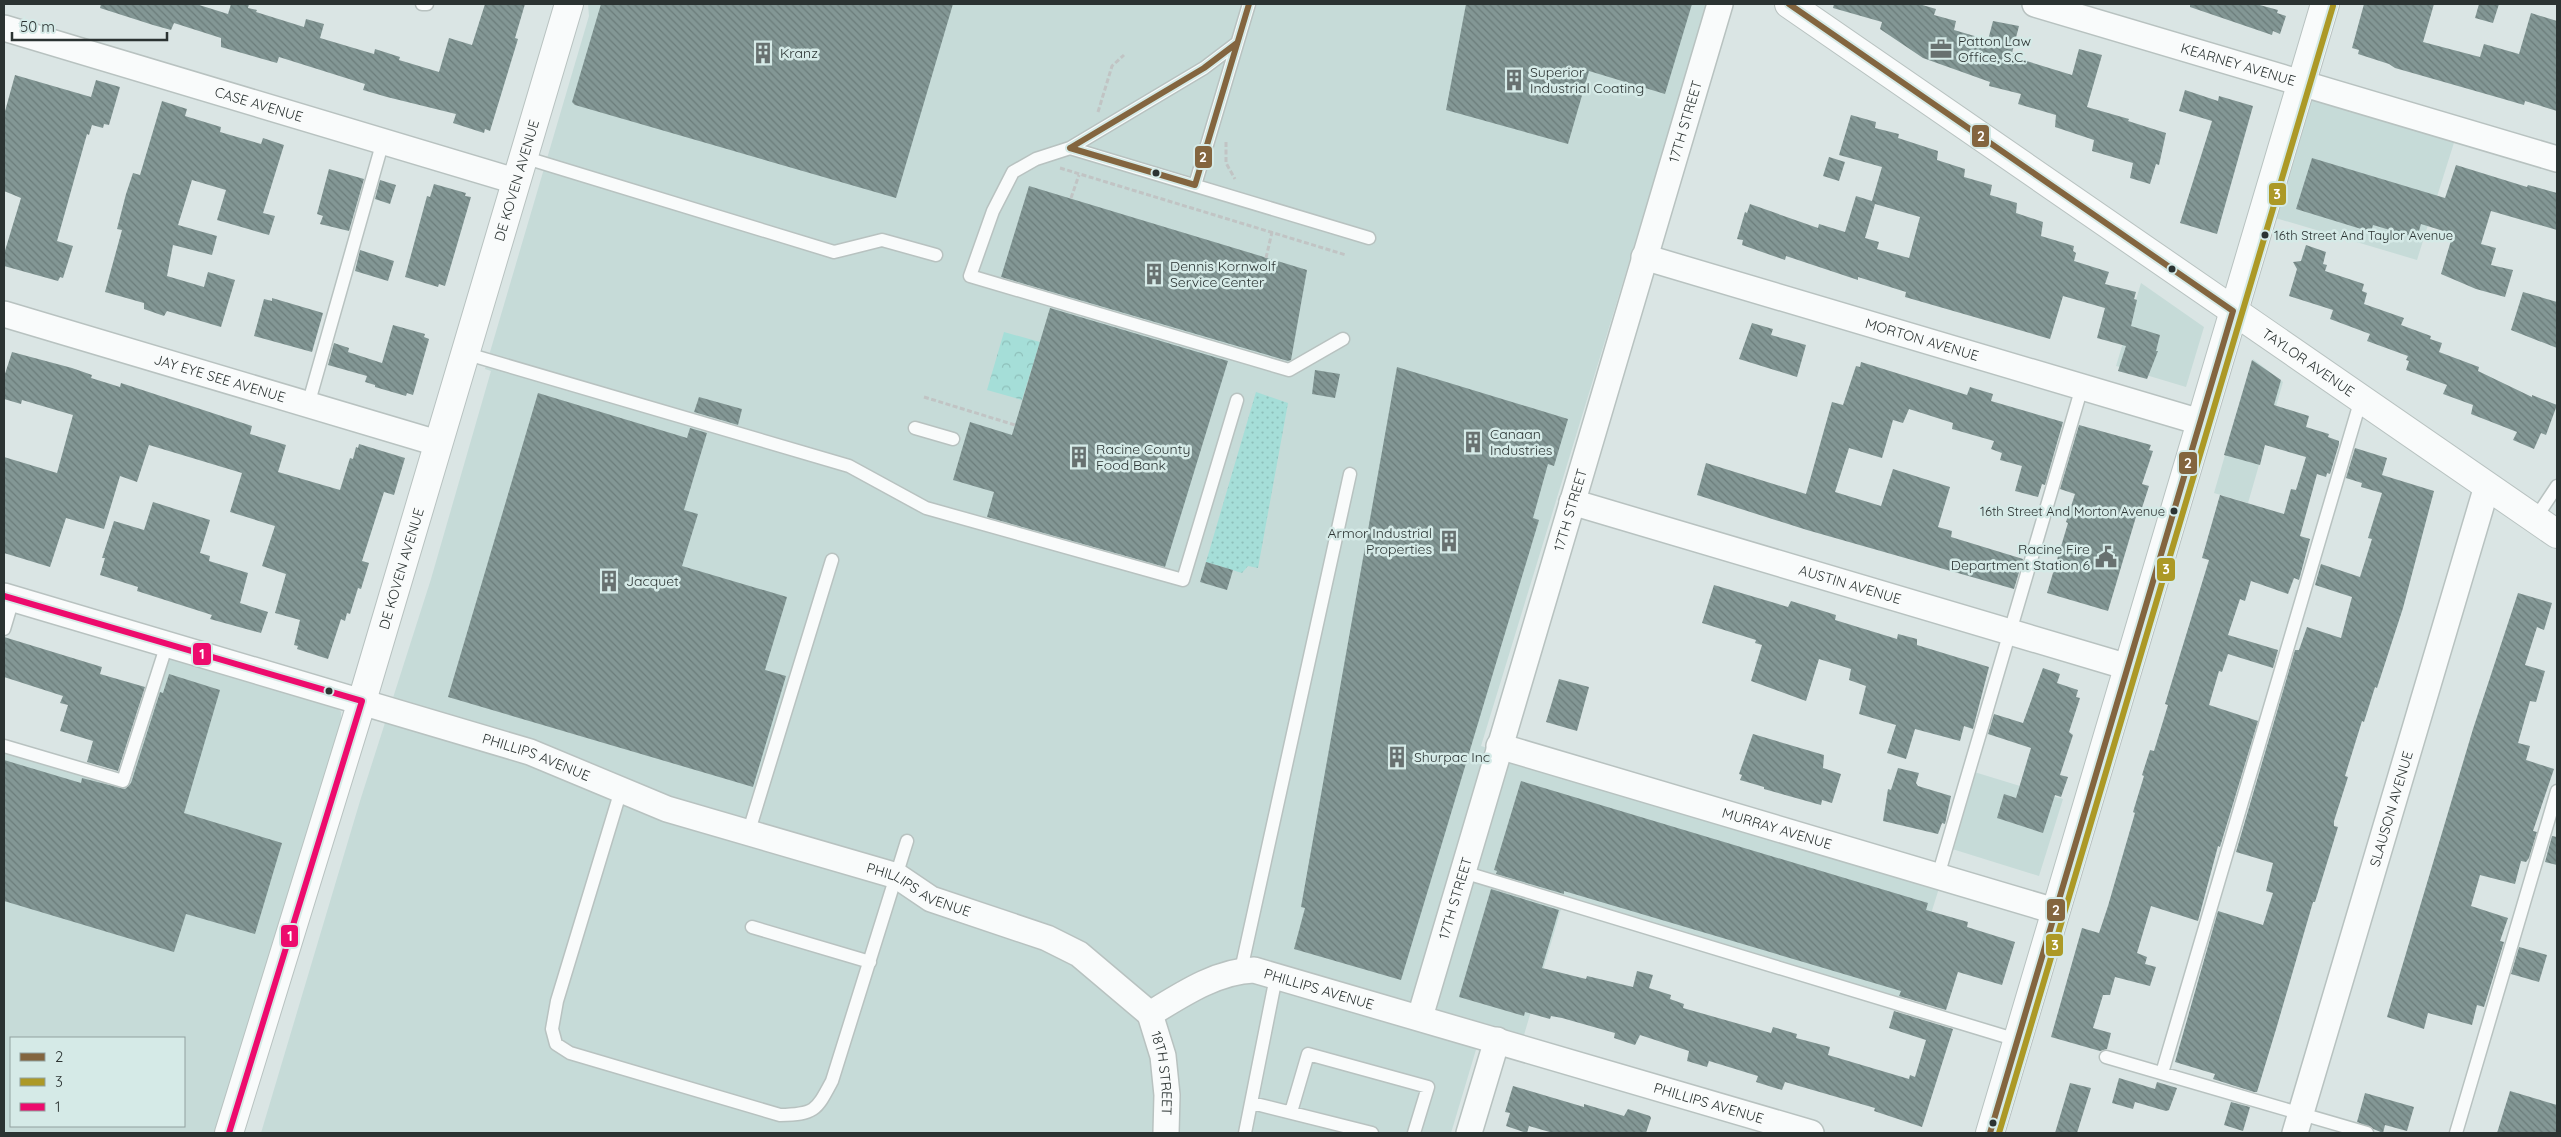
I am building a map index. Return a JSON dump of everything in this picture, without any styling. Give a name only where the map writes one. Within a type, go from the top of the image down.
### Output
[{"type":"street","name":"DE KOVEN AVENUE","points":[[229,1133],[362,701],[437,443],[569,4]]},
{"type":"street","name":"17TH STREET","points":[[1420,1017],[1720,4]]},
{"type":"street","name":"TAYLOR AVENUE","points":[[1789,4],[2557,534]]},
{"type":"street","name":"KEARNEY AVENUE","points":[[2035,4],[2557,160]]},
{"type":"street","points":[[1990,1133],[2325,4]]},
{"type":"street","name":"CASE AVENUE","points":[[4,28],[383,142],[519,169]]},
{"type":"street","name":"MORTON AVENUE","points":[[1644,257],[2200,422]]},
{"type":"street","name":"JAY EYE SEE AVENUE","points":[[4,314],[437,443]]},
{"type":"street","name":"SLAUSON AVENUE","points":[[2298,1123],[2487,486]]},
{"type":"street","name":"AUSTIN AVENUE","points":[[1572,502],[2128,667]]},
{"type":"street","name":"PHILLIPS AVENUE","points":[[9,597],[530,752],[667,809],[896,876],[931,899],[1047,938],[1079,954],[1150,1014],[1188,992],[1224,975],[1241,970],[1254,970],[1420,1017],[1811,1133]]},
{"type":"street","name":"MURRAY AVENUE","points":[[1500,746],[2055,911]]},
{"type":"street","name":"18TH STREET","points":[[1150,1014],[1163,1056],[1167,1095],[1166,1133]]},
{"type":"street","points":[[1469,1133],[1497,1040]]},
{"type":"lane","points":[[422,4],[427,4]]},
{"type":"lane","points":[[1195,185],[1249,4]]},
{"type":"lane","points":[[1238,42],[1204,68],[1070,148],[1036,159],[1012,172],[993,211],[970,276],[1289,370],[1343,339]]},
{"type":"lane","points":[[308,405],[383,142]]},
{"type":"lane","points":[[1070,148],[1369,238]]},
{"type":"lane","points":[[519,169],[834,252],[882,240],[936,255]]},
{"type":"lane","points":[[464,353],[845,464],[926,508],[1183,580],[1237,400]]},
{"type":"lane","points":[[1938,876],[2082,387]]},
{"type":"lane","points":[[2162,1073],[2361,399]]},
{"type":"lane","points":[[915,428],[953,439]]},
{"type":"lane","points":[[1241,970],[1350,474]]},
{"type":"lane","points":[[2534,519],[2557,486]]},
{"type":"lane","points":[[748,834],[832,560]]},
{"type":"lane","points":[[4,629],[9,597]]},
{"type":"lane","points":[[4,746],[123,781],[167,644]]},
{"type":"lane","points":[[621,790],[557,1001],[552,1029],[556,1044],[570,1053],[780,1115],[805,1114],[820,1103],[832,1081],[907,841]]},
{"type":"lane","points":[[2456,1133],[2557,791]]},
{"type":"lane","points":[[1463,872],[2017,1040]]},
{"type":"lane","points":[[752,927],[870,962]]},
{"type":"lane","points":[[1245,1133],[1276,977]]},
{"type":"lane","points":[[1290,1112],[1308,1054],[1428,1087],[1414,1133]]},
{"type":"lane","points":[[2106,1057],[2162,1073],[2298,1123],[2367,1133]]},
{"type":"lane","points":[[1252,1103],[1372,1133]]},
{"type":"path","points":[[1097,116],[1112,66],[1124,56]]},
{"type":"path","points":[[1052,166],[1346,254]]},
{"type":"path","points":[[1071,198],[1078,175]]},
{"type":"path","points":[[1266,258],[1272,232]]},
{"type":"path","points":[[924,397],[1015,425]]},
{"type":"shaded area","points":[[588,4],[1708,4],[1481,746],[1940,885],[1904,1000],[1564,899],[1524,1035],[1484,1023],[1451,1133],[261,1133],[360,801],[431,579],[491,371],[485,369],[589,16]]},
{"type":"shaded area","points":[[2301,83],[2458,130],[2417,260],[2262,214]]},
{"type":"shaded area","points":[[2141,283],[2204,327],[2186,387],[2116,366]]},
{"type":"shaded area","points":[[2253,359],[2283,382],[2248,503],[2214,493]]},
{"type":"shaded area","points":[[168,654],[335,705],[341,712],[341,722],[217,1133],[4,1133],[4,751],[127,787]]},
{"type":"shaded area","points":[[1971,771],[2063,799],[2039,876],[1949,848]]},
{"type":"green space","points":[[1004,332],[1040,342],[1022,400],[987,390]]},
{"type":"green space","points":[[1256,392],[1288,403],[1258,568],[1248,566],[1242,573],[1206,562]]},
{"type":"building","points":[[101,4],[196,4],[228,14],[231,4],[249,4],[248,8],[257,10],[256,12],[304,27],[306,19],[324,24],[320,38],[374,54],[375,49],[400,57],[399,60],[439,72],[449,38],[472,45],[485,4],[525,4],[515,38],[518,39],[490,131],[485,129],[484,133],[453,123],[456,114],[363,90],[365,84],[279,57],[277,63],[221,47],[221,38],[174,23],[171,30],[153,25],[100,8]]},
{"type":"building","name":"Kranz","points":[[601,4],[953,4],[896,198],[575,105],[572,102]]},
{"type":"building","name":"Superior Industrial Coating","points":[[1466,4],[1692,4],[1665,94],[1589,71],[1568,144],[1446,110]]},
{"type":"building","points":[[1834,4],[1919,4],[1936,9],[1934,15],[1956,21],[1954,30],[1988,40],[1993,21],[2019,26],[2012,53],[2018,54],[2017,58],[2072,75],[2079,49],[2102,55],[2087,107],[2129,119],[2128,121],[2166,133],[2159,165],[2156,164],[2150,184],[2130,178],[2133,163],[2092,151],[2094,140],[2055,127],[2056,115],[2018,104],[2021,94],[1989,86],[1990,82],[1923,58],[1880,29],[1882,22],[1833,8]]},
{"type":"building","points":[[2190,4],[2256,4],[2278,10],[2277,13],[2286,16],[2280,34],[2273,31],[2272,35],[2190,7]]},
{"type":"building","points":[[2364,4],[2434,4],[2423,42],[2480,57],[2484,44],[2519,54],[2531,13],[2557,21],[2557,111],[2525,101],[2524,105],[2395,68],[2389,64],[2358,54],[2359,50],[2352,48]]},
{"type":"building","points":[[2479,4],[2499,4],[2493,23],[2475,18]]},
{"type":"building","points":[[15,75],[91,97],[96,80],[120,87],[109,125],[104,124],[103,128],[92,125],[89,135],[87,134],[57,241],[73,246],[63,278],[60,277],[58,281],[4,266],[4,254],[21,198],[4,191],[4,115]]},
{"type":"building","points":[[2185,90],[2218,101],[2219,96],[2253,106],[2217,234],[2180,223],[2212,121],[2179,111]]},
{"type":"building","points":[[162,101],[187,109],[185,116],[221,127],[220,132],[261,144],[263,138],[284,145],[263,213],[275,216],[269,235],[217,220],[226,190],[192,180],[178,225],[217,236],[212,255],[173,245],[167,276],[204,287],[208,272],[235,280],[221,327],[167,311],[164,316],[144,309],[144,303],[105,292],[122,230],[117,229],[126,194],[133,173],[140,175]]},
{"type":"building","points":[[1851,115],[1876,122],[1875,128],[1899,134],[1898,138],[1938,151],[1937,160],[1965,169],[1964,177],[1992,185],[1990,195],[2017,203],[2016,213],[2043,222],[2041,236],[2074,246],[2073,251],[2076,253],[2074,261],[2109,272],[2105,284],[2136,292],[2134,299],[2137,300],[2131,326],[2160,335],[2156,351],[2158,351],[2147,379],[2118,371],[2126,346],[2097,338],[2105,308],[2063,296],[2050,339],[1905,297],[1906,292],[1858,277],[1858,280],[1786,256],[1785,260],[1742,245],[1743,240],[1737,239],[1745,212],[1747,213],[1750,204],[1818,228],[1819,224],[1845,232],[1856,196],[1872,201],[1882,167],[1839,155]],"holes":[[[1875,204],[1920,217],[1909,258],[1877,249],[1879,242],[1865,238]]]},
{"type":"building","points":[[1829,157],[1845,162],[1839,181],[1823,176]]},
{"type":"building","points":[[2312,158],[2445,198],[2456,165],[2527,187],[2528,185],[2557,193],[2557,230],[2491,211],[2481,244],[2496,248],[2491,265],[2513,270],[2505,297],[2476,289],[2441,274],[2453,234],[2421,224],[2417,238],[2373,225],[2371,232],[2296,209]]},
{"type":"building","points":[[329,169],[364,179],[349,231],[320,224],[323,216],[317,214]]},
{"type":"building","points":[[380,180],[396,185],[390,204],[375,199]]},
{"type":"building","points":[[434,184],[466,193],[465,196],[471,197],[445,286],[439,284],[438,287],[405,277],[427,196],[430,197]]},
{"type":"building","name":"Dennis Kornwolf Service Center","points":[[1029,186],[1307,270],[1291,360],[1288,361],[1001,277]]},
{"type":"building","points":[[2306,245],[2326,252],[2323,264],[2327,265],[2325,271],[2364,284],[2362,291],[2367,293],[2364,304],[2404,318],[2401,325],[2431,336],[2430,339],[2442,343],[2439,352],[2479,367],[2478,371],[2532,397],[2532,395],[2557,405],[2546,435],[2541,433],[2534,449],[2513,440],[2517,432],[2471,414],[2473,405],[2443,394],[2447,385],[2406,370],[2409,361],[2406,360],[2408,356],[2367,341],[2370,334],[2330,319],[2333,310],[2289,296],[2297,269],[2293,262],[2301,261]]},
{"type":"building","points":[[360,250],[394,261],[388,281],[355,271]]},
{"type":"building","points":[[2523,292],[2557,302],[2557,348],[2511,330]]},
{"type":"building","points":[[272,298],[323,313],[312,352],[254,336],[264,299],[272,301]]},
{"type":"building","name":"Racine County Food Bank","points":[[1050,308],[1228,361],[1165,567],[987,517],[994,492],[953,480],[970,422],[1012,435]]},
{"type":"building","points":[[1752,323],[1773,329],[1771,335],[1806,345],[1797,377],[1739,359]]},
{"type":"building","points":[[393,325],[425,334],[424,337],[429,339],[413,395],[407,393],[406,396],[375,387],[375,385],[365,382],[367,376],[328,365],[334,343],[349,348],[348,352],[382,363]]},
{"type":"building","points":[[12,352],[72,368],[92,375],[91,378],[120,387],[121,383],[252,426],[250,434],[286,445],[278,472],[340,490],[350,458],[353,459],[356,447],[358,448],[359,444],[405,458],[394,495],[384,492],[362,561],[369,563],[361,589],[358,588],[350,614],[347,613],[345,621],[341,619],[328,659],[297,649],[298,646],[294,645],[300,620],[275,613],[286,574],[262,566],[275,526],[230,512],[242,473],[149,445],[137,482],[120,476],[104,529],[66,518],[50,567],[4,553],[4,457],[57,473],[73,415],[22,400],[21,404],[4,399],[4,377]]},
{"type":"building","points":[[2252,360],[2281,380],[2274,405],[2309,416],[2306,427],[2329,434],[2328,437],[2339,441],[2339,444],[2330,474],[2327,473],[2326,477],[2317,474],[2300,536],[2310,539],[2299,580],[2294,578],[2288,594],[2251,581],[2245,601],[2240,599],[2228,635],[2278,650],[2273,668],[2228,654],[2222,672],[2219,671],[2209,705],[2258,721],[2220,847],[2218,846],[2198,921],[2151,906],[2137,953],[2147,957],[2145,964],[2156,967],[2150,986],[2115,977],[2110,995],[2103,995],[2093,1028],[2111,1033],[2107,1049],[2100,1051],[2051,1037],[2082,928],[2099,933],[2108,906],[2135,813],[2133,812],[2144,776],[2142,775],[2150,750],[2154,751],[2168,705],[2165,704],[2209,560],[2202,558],[2220,495],[2284,514],[2291,489],[2296,490],[2306,457],[2265,445],[2260,465],[2224,455]]},
{"type":"building","points":[[1861,362],[1967,395],[1970,387],[1993,394],[1991,401],[2063,422],[2045,485],[2042,484],[2038,497],[2015,491],[2022,466],[2000,460],[2002,453],[1991,449],[1994,441],[1952,429],[1953,423],[1909,409],[1903,423],[1893,420],[1882,458],[1849,448],[1835,492],[1881,506],[1893,469],[1950,487],[1938,527],[1952,531],[1951,537],[2023,559],[2014,589],[1807,530],[1697,495],[1706,463],[1806,494],[1832,402],[1843,405],[1856,366],[1860,367]]},
{"type":"building","name":"Shurpac Inc","points":[[1397,367],[1568,419],[1554,466],[1548,464],[1533,518],[1539,520],[1401,980],[1294,949],[1305,908],[1301,907]]},
{"type":"building","points":[[1315,370],[1340,374],[1335,398],[1312,394]]},
{"type":"building","name":"Jacquet","points":[[538,393],[687,438],[690,428],[707,433],[684,510],[698,514],[682,566],[787,597],[765,670],[786,676],[753,787],[448,697]]},
{"type":"building","points":[[699,397],[742,409],[738,425],[694,412]]},
{"type":"building","points":[[2079,425],[2151,445],[2149,450],[2153,451],[2142,484],[2149,486],[2141,511],[2138,510],[2108,611],[2047,593],[2075,494],[2060,489]]},
{"type":"building","points":[[2355,448],[2387,458],[2382,475],[2434,491],[2403,608],[2377,688],[2375,687],[2364,722],[2362,721],[2345,776],[2348,777],[2334,821],[2334,826],[2338,827],[2315,902],[2313,902],[2257,1092],[2254,1092],[2213,1079],[2215,1074],[2175,1062],[2218,911],[2263,925],[2273,893],[2266,891],[2273,863],[2236,852],[2295,650],[2299,650],[2307,627],[2341,638],[2352,597],[2315,585],[2321,564],[2360,577],[2372,539],[2368,538],[2382,493],[2361,487],[2362,483],[2346,478]]},
{"type":"building","points":[[153,502],[210,520],[200,553],[210,556],[209,561],[248,573],[240,603],[268,612],[261,633],[210,619],[212,615],[137,591],[138,587],[100,575],[105,558],[102,558],[114,521],[144,530]]},
{"type":"building","points":[[1206,562],[1233,570],[1227,590],[1200,582]]},
{"type":"building","points":[[1714,585],[1788,607],[1791,601],[1836,615],[1835,620],[1897,639],[1898,634],[1917,639],[1917,645],[1989,667],[1973,729],[1964,726],[1960,741],[1915,729],[1906,759],[1887,753],[1896,725],[1859,714],[1866,686],[1849,680],[1851,669],[1819,659],[1806,701],[1751,681],[1762,645],[1755,643],[1756,640],[1702,623]]},
{"type":"building","points":[[2518,593],[2552,603],[2544,630],[2537,627],[2525,665],[2545,671],[2536,702],[2530,701],[2518,743],[2530,746],[2526,760],[2554,769],[2533,831],[2537,832],[2529,858],[2526,862],[2521,861],[2515,884],[2480,875],[2471,906],[2508,918],[2500,941],[2504,942],[2484,1007],[2477,1005],[2472,1025],[2428,1013],[2424,1029],[2387,1017],[2473,729]]},
{"type":"building","points":[[4,637],[102,667],[100,674],[145,687],[118,771],[87,762],[93,741],[60,731],[68,705],[60,703],[63,696],[4,677]]},
{"type":"building","points":[[2043,668],[2060,674],[2057,683],[2078,690],[2076,697],[2080,698],[2069,732],[2073,735],[2060,775],[2068,777],[2061,797],[2055,795],[2043,833],[1997,818],[2004,794],[2016,798],[2031,748],[1988,734],[1994,714],[2023,723]]},
{"type":"building","points":[[169,674],[220,690],[184,813],[282,843],[255,934],[186,914],[174,952],[4,901],[4,760],[81,783],[82,778],[125,789],[131,783],[160,692],[163,693]]},
{"type":"building","points":[[1559,679],[1589,687],[1577,731],[1546,722]]},
{"type":"building","points":[[1753,734],[1824,755],[1823,768],[1841,774],[1832,803],[1822,800],[1821,805],[1764,789],[1764,787],[1740,780],[1742,775],[1739,774]]},
{"type":"building","points":[[1898,768],[1919,773],[1916,783],[1918,786],[1951,796],[1945,824],[1942,823],[1938,834],[1883,821],[1888,789],[1891,790]]},
{"type":"building","points":[[1521,781],[1928,903],[1926,910],[1968,922],[1967,927],[2015,942],[2002,985],[1958,972],[1946,1010],[1899,996],[1901,991],[1564,891],[1564,894],[1496,874],[1497,871],[1494,870]]},
{"type":"building","points":[[2552,836],[2557,837],[2557,865],[2545,862]]},
{"type":"building","points":[[1491,889],[1559,910],[1542,968],[1586,979],[1587,976],[1633,987],[1637,971],[1653,975],[1649,988],[1671,995],[1670,999],[1684,1004],[1683,1008],[1771,1033],[1773,1027],[1797,1034],[1796,1038],[1830,1047],[1828,1055],[1909,1079],[1910,1075],[1915,1077],[1926,1040],[1889,1028],[1894,1011],[1953,1029],[1922,1127],[1874,1111],[1875,1108],[1785,1082],[1782,1090],[1756,1082],[1758,1076],[1709,1061],[1707,1067],[1687,1061],[1689,1051],[1640,1035],[1635,1045],[1614,1038],[1615,1033],[1562,1018],[1551,1016],[1550,1019],[1525,1012],[1524,1016],[1459,997]]},
{"type":"building","points":[[2519,947],[2547,955],[2539,982],[2511,974]]},
{"type":"building","points":[[2119,1078],[2155,1089],[2157,1082],[2177,1088],[2169,1110],[2166,1111],[2135,1102],[2133,1109],[2112,1103]]},
{"type":"building","points":[[2070,1083],[2091,1088],[2077,1133],[2055,1133]]},
{"type":"building","points":[[1513,1086],[1584,1107],[1584,1104],[1624,1116],[1628,1109],[1651,1118],[1646,1133],[1553,1133],[1529,1126],[1527,1133],[1506,1126],[1510,1113],[1505,1112]]},
{"type":"building","points":[[2510,1091],[2557,1105],[2557,1133],[2497,1133]]},
{"type":"building","points":[[2365,1093],[2414,1107],[2407,1131],[2385,1125],[2383,1133],[2357,1122]]},
{"type":"building","points":[[2231,1102],[2250,1107],[2243,1131],[2224,1125]]},
{"type":"transit line","name":"2","points":[[1070,148],[1195,185],[1249,4]]},
{"type":"transit line","name":"2","points":[[1789,4],[2233,311],[1990,1133]]},
{"type":"transit line","name":"3","points":[[1999,1133],[2333,6]]},
{"type":"transit line","name":"2","points":[[1070,148],[1204,68],[1237,43]]},
{"type":"transit line","name":"1","points":[[4,596],[362,701],[229,1133]]},
{"type":"place","name":"Patton Law Office, S.C.","points":[[1941,49]]},
{"type":"place","name":"Kranz","points":[[763,53]]},
{"type":"place","name":"Superior Industrial Coating","points":[[1514,80]]},
{"type":"place","name":"16th Street And Taylor Avenue","points":[[2265,235]]},
{"type":"place","name":"Dennis Kornwolf Service Center","points":[[1154,274]]},
{"type":"place","name":"Canaan Industries","points":[[1473,442]]},
{"type":"place","name":"Racine County Food Bank","points":[[1079,457]]},
{"type":"place","name":"16th Street And Morton Avenue","points":[[2174,511]]},
{"type":"place","name":"Armor Industrial Properties","points":[[1449,541]]},
{"type":"place","name":"Racine Fire Department Station 6","points":[[2106,557]]},
{"type":"place","name":"Jacquet","points":[[609,581]]},
{"type":"place","name":"Shurpac Inc","points":[[1397,757]]}]
